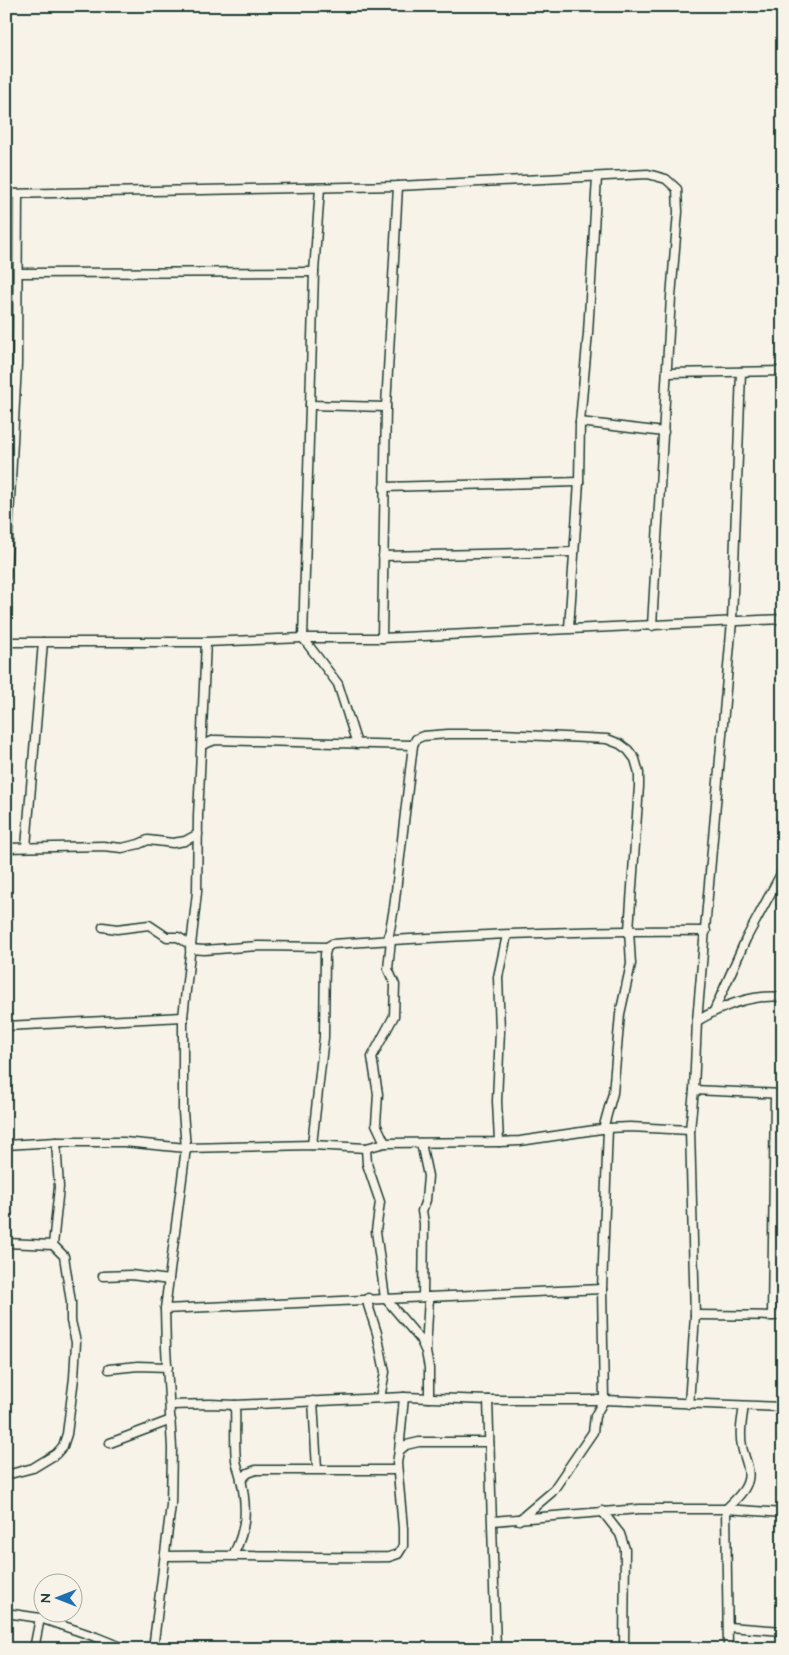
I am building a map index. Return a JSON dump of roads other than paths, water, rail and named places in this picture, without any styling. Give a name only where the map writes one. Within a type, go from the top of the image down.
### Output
[{"type":"street","points":[[6,194],[398,186],[648,174],[666,179],[677,189],[678,212],[671,297],[652,626]]},
{"type":"street","points":[[569,628],[579,482],[580,422],[588,333],[597,177]]},
{"type":"street","points":[[382,638],[386,406],[398,186]]},
{"type":"street","points":[[320,188],[314,272],[304,638],[338,684],[357,744]]},
{"type":"street","points":[[6,578],[17,364],[18,194]]},
{"type":"street","points":[[18,273],[314,272]]},
{"type":"street","points":[[667,373],[783,371]]},
{"type":"street","points":[[689,1404],[695,1315],[690,1130],[697,1021],[732,621],[741,372]]},
{"type":"street","points":[[310,405],[386,406]]},
{"type":"street","points":[[580,422],[664,432]]},
{"type":"street","points":[[384,488],[579,482]]},
{"type":"street","points":[[383,556],[574,552]]},
{"type":"street","points":[[6,642],[206,642],[304,638],[382,638],[783,619]]},
{"type":"street","points":[[26,847],[42,642]]},
{"type":"street","points":[[153,1649],[171,1505],[172,1448],[166,1308],[186,1148],[183,1112],[183,1017],[197,892],[206,642]]},
{"type":"street","points":[[385,1143],[376,1124],[378,1094],[372,1057],[394,1016],[396,985],[388,969],[389,940],[413,746],[416,739],[423,736],[502,734],[607,739],[620,744],[635,759],[639,773],[639,786],[629,930],[631,964],[620,1014],[613,1093],[605,1129],[602,1289],[604,1400],[595,1416],[593,1432],[552,1492],[519,1520]]},
{"type":"street","points":[[202,745],[215,740],[413,746]]},
{"type":"street","points":[[6,848],[103,846],[122,848],[148,840],[173,843],[184,841],[198,834]]},
{"type":"street","points":[[714,1011],[746,939],[781,874],[783,863]]},
{"type":"street","points":[[103,927],[117,929],[149,925],[168,937],[178,937],[190,947],[204,950],[258,946],[327,947],[332,944],[389,940],[629,930],[706,930]]},
{"type":"street","points":[[499,1142],[497,1101],[500,1030],[498,977],[507,935]]},
{"type":"street","points":[[312,1145],[324,1037],[325,954],[327,947]]},
{"type":"street","points":[[697,1021],[714,1011],[749,998],[783,997]]},
{"type":"street","points":[[6,1026],[183,1017]]},
{"type":"street","points":[[694,1090],[779,1094],[772,1316]]},
{"type":"street","points":[[6,1145],[56,1142],[124,1142],[186,1148],[312,1145],[366,1148],[385,1143],[499,1142],[630,1127],[690,1130]]},
{"type":"street","points":[[53,1245],[59,1187],[56,1142]]},
{"type":"street","points":[[421,1143],[428,1176],[426,1200],[422,1211],[424,1223],[426,1352],[429,1368],[428,1398]]},
{"type":"street","points":[[366,1148],[367,1164],[380,1202],[376,1231],[385,1298],[420,1339],[426,1352]]},
{"type":"street","points":[[6,1243],[53,1245],[64,1256],[71,1302],[71,1321],[76,1342],[74,1378],[67,1434],[63,1446],[56,1454],[33,1468],[6,1475]]},
{"type":"street","points":[[103,1276],[132,1275],[169,1280]]},
{"type":"street","points":[[166,1308],[602,1289]]},
{"type":"street","points":[[368,1298],[368,1305],[377,1333],[385,1372],[380,1398]]},
{"type":"street","points":[[695,1315],[783,1316]]},
{"type":"street","points":[[109,1369],[138,1366],[168,1367]]},
{"type":"street","points":[[166,1556],[233,1555],[320,1558],[390,1557],[398,1554],[403,1546],[397,1463],[404,1397]]},
{"type":"street","points":[[170,1406],[236,1405],[404,1397],[488,1400],[604,1400],[783,1407]]},
{"type":"street","points":[[488,1400],[496,1649]]},
{"type":"street","points":[[313,1402],[317,1469]]},
{"type":"street","points":[[233,1555],[244,1528],[246,1513],[236,1456],[236,1405]]},
{"type":"street","points":[[728,1649],[726,1509],[747,1485],[749,1471],[740,1434],[744,1406]]},
{"type":"street","points":[[110,1444],[171,1420]]},
{"type":"street","points":[[399,1451],[406,1444],[419,1442],[489,1442]]},
{"type":"street","points":[[241,1480],[248,1473],[256,1470],[397,1470]]},
{"type":"street","points":[[492,1521],[639,1509],[726,1509],[783,1513]]},
{"type":"street","points":[[602,1511],[620,1534],[624,1549],[624,1649]]},
{"type":"street","points":[[6,1613],[32,1617]]},
{"type":"street","points":[[34,1649],[39,1622]]},
{"type":"street","points":[[52,1622],[126,1649]]},
{"type":"street","points":[[728,1627],[783,1631]]}]
